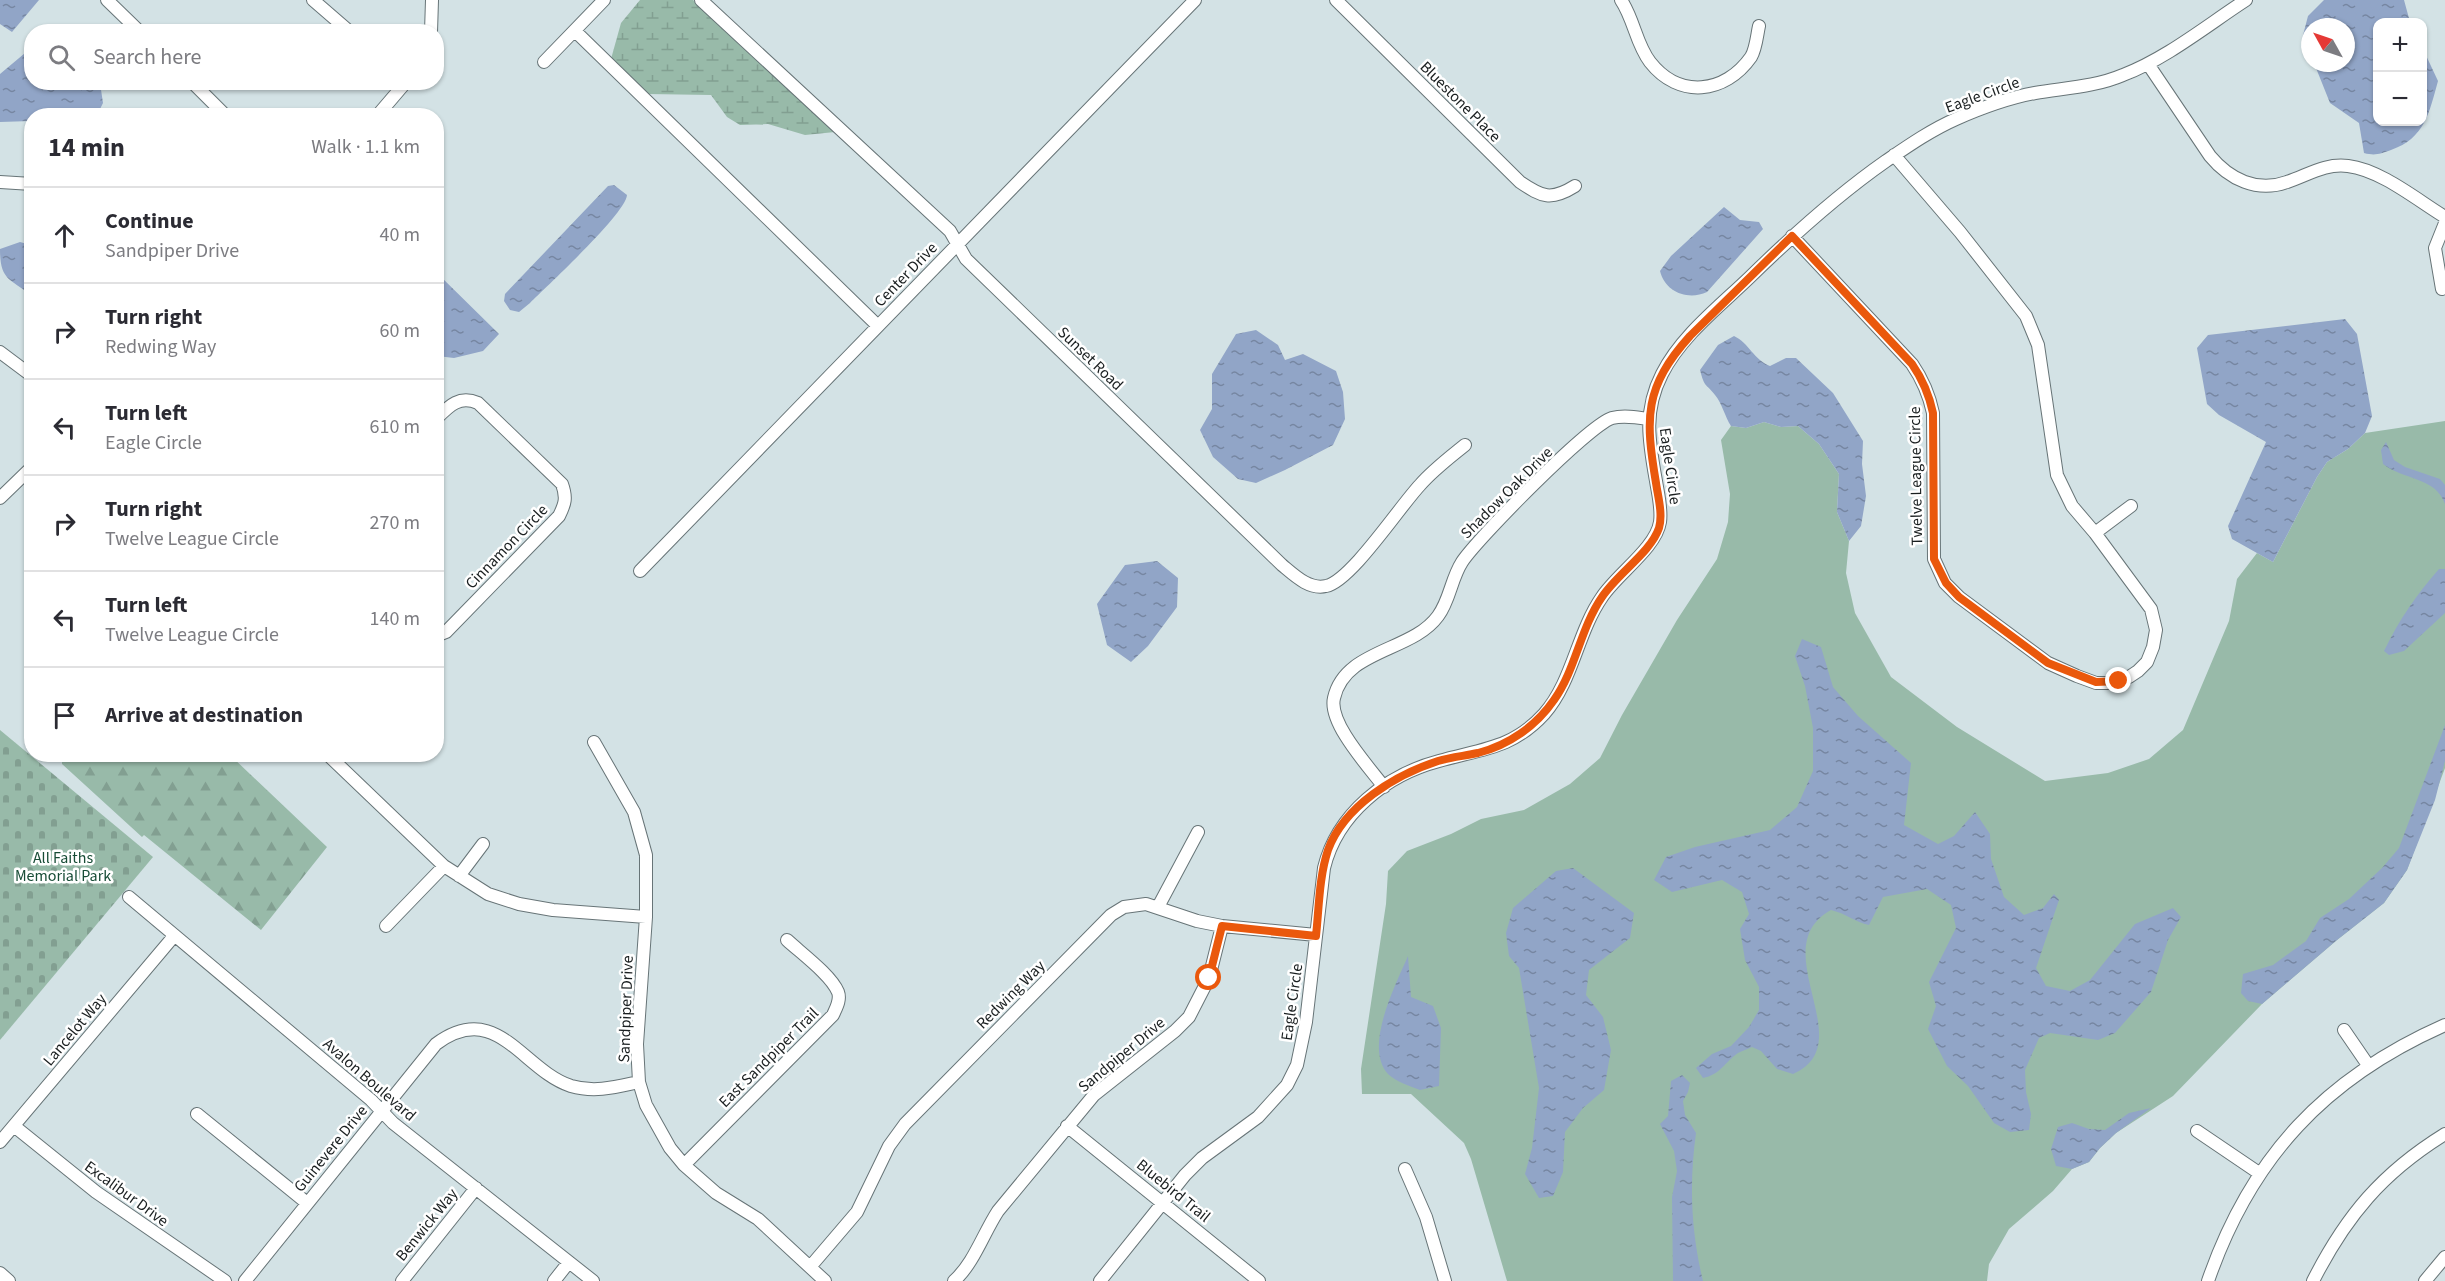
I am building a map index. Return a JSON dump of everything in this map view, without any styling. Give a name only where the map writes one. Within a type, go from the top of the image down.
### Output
[{"type":"street","points":[[107,0],[132,24]]},
{"type":"street","points":[[313,0],[341,24]]},
{"type":"street","points":[[431,24],[432,0]]},
{"type":"street","points":[[544,62],[604,0]]},
{"type":"street","name":"Sunset Road","points":[[701,0],[950,231],[966,259],[974,267],[1282,565],[1305,583],[1325,586],[1343,576],[1355,565],[1418,487],[1465,445]]},
{"type":"street","name":"Center Drive","points":[[640,571],[1195,0]]},
{"type":"street","name":"Bluestone Place","points":[[1336,0],[1520,182],[1535,192],[1551,197],[1575,186]]},
{"type":"street","points":[[1621,0],[1641,47],[1651,63],[1672,81],[1684,87],[1714,87],[1743,66],[1752,55],[1759,26]]},
{"type":"street","name":"Eagle Circle","points":[[1100,1281],[1163,1201],[1202,1158],[1258,1117],[1287,1085],[1297,1065],[1302,1045],[1324,868],[1329,850],[1344,822],[1384,787],[1422,766],[1479,753],[1514,739],[1542,715],[1555,699],[1592,612],[1616,578],[1647,549],[1660,526],[1648,418],[1662,374],[1677,350],[1792,236],[1851,186],[1918,139],[1973,112],[2031,94],[2093,84],[2121,76],[2148,64],[2246,0]]},
{"type":"street","points":[[575,31],[878,326]]},
{"type":"street","points":[[2148,64],[2219,168],[2235,178],[2249,184],[2268,186],[2285,183],[2326,166],[2347,165],[2376,174],[2445,217]]},
{"type":"street","points":[[200,90],[218,108]]},
{"type":"street","points":[[384,108],[399,90]]},
{"type":"street","name":"Twelve League Circle","points":[[1792,236],[1912,364],[1930,395],[1933,413],[1934,559],[1946,583],[1959,597],[2048,663],[2086,679],[2107,683],[2129,677],[2147,662],[2153,647],[2156,630],[2151,609],[2095,533],[2072,507],[2057,475],[2038,345],[2026,316],[1960,232],[1894,155]]},
{"type":"street","points":[[0,182],[24,184]]},
{"type":"street","points":[[2442,289],[2435,248],[2445,223]]},
{"type":"street","points":[[0,352],[24,370]]},
{"type":"street","name":"Cinnamon Circle","points":[[444,411],[459,400],[468,399],[478,403],[562,484],[566,495],[566,504],[559,516],[444,633]]},
{"type":"street","name":"Shadow Oak Drive","points":[[1384,787],[1338,722],[1333,700],[1339,684],[1349,671],[1363,661],[1423,630],[1437,618],[1446,602],[1460,564],[1474,545],[1594,429],[1610,418],[1623,416],[1648,418]]},
{"type":"street","points":[[0,497],[24,475]]},
{"type":"street","points":[[2095,533],[2131,506]]},
{"type":"street","name":"Sandpiper Drive","points":[[594,742],[634,812],[646,855],[646,917],[637,1044],[639,1082],[646,1105],[657,1129],[684,1166],[716,1193],[758,1219],[825,1281]]},
{"type":"street","points":[[335,762],[444,866],[488,894],[519,904],[553,910],[646,917]]},
{"type":"street","points":[[1158,908],[1198,832]]},
{"type":"street","points":[[459,876],[483,844]]},
{"type":"street","points":[[386,926],[444,866]]},
{"type":"street","name":"Avalon Boulevard","points":[[129,897],[382,1111],[393,1123],[593,1281]]},
{"type":"street","name":"Redwing Way","points":[[810,1267],[857,1212],[889,1146],[905,1124],[1111,915],[1124,906],[1135,904],[1158,908],[1197,921],[1222,926],[1316,936]]},
{"type":"street","name":"Sandpiper Drive","points":[[954,1281],[971,1259],[998,1211],[1094,1095],[1175,1031],[1189,1017],[1209,978],[1222,926]]},
{"type":"street","name":"Lancelot Way","points":[[0,1142],[174,936]]},
{"type":"street","name":"East Sandpiper Trail","points":[[684,1166],[833,1015],[838,1003],[838,994],[832,983],[787,940]]},
{"type":"street","points":[[2208,1281],[2229,1225],[2259,1173],[2290,1134],[2315,1107],[2368,1065],[2404,1043],[2445,1025]]},
{"type":"street","name":"Guinevere Drive","points":[[245,1281],[436,1044],[449,1034],[463,1030],[493,1033],[508,1041],[556,1079],[585,1090],[599,1090],[639,1082]]},
{"type":"street","points":[[2344,1030],[2368,1065]]},
{"type":"street","points":[[197,1114],[307,1203]]},
{"type":"street","name":"Excalibur Drive","points":[[14,1126],[96,1192],[225,1281]]},
{"type":"street","name":"Bluebird Trail","points":[[1067,1126],[1163,1201],[1259,1281]]},
{"type":"street","points":[[2197,1131],[2259,1173]]},
{"type":"street","points":[[2313,1281],[2331,1247],[2369,1194],[2390,1173],[2420,1149],[2445,1134]]},
{"type":"street","points":[[1405,1169],[1426,1217],[1445,1281]]},
{"type":"street","name":"Benwick Way","points":[[402,1281],[476,1188]]},
{"type":"street","points":[[2425,1281],[2445,1257]]},
{"type":"street","points":[[554,1281],[569,1262]]},
{"type":"street","points":[[0,1273],[9,1281]]},
{"type":"green space","points":[[640,0],[693,0],[835,132],[805,135],[768,124],[740,125],[727,117],[711,95],[647,94],[611,59],[621,23]]},
{"type":"green space","points":[[2445,421],[2445,768],[2407,870],[2384,903],[2262,1004],[2173,1096],[2116,1133],[2089,1162],[2072,1169],[2053,1191],[2009,1229],[1989,1264],[1987,1281],[1507,1281],[1471,1159],[1464,1143],[1411,1094],[1362,1094],[1361,1069],[1386,904],[1388,871],[1407,851],[1451,834],[1481,819],[1524,810],[1570,784],[1600,758],[1677,620],[1717,559],[1728,522],[1730,494],[1721,440],[1731,426],[1746,428],[1764,422],[1781,427],[1798,426],[1819,444],[1839,474],[1837,512],[1849,541],[1846,573],[1855,613],[1891,677],[1957,727],[2045,781],[2108,773],[2149,759],[2183,730],[2229,621],[2237,579],[2257,553],[2273,562],[2327,462],[2348,449],[2365,433]]},
{"type":"green space","name":"All Faiths Memorial Park","points":[[0,730],[24,750],[24,762],[39,762],[153,857],[0,1040]]},
{"type":"green space","points":[[62,762],[237,762],[327,847],[261,930],[144,835],[142,837]]},
{"type":"water","points":[[0,0],[39,0],[12,32],[0,24]]},
{"type":"water","points":[[2324,0],[2404,0],[2409,18],[2373,18],[2373,126],[2422,126],[2411,139],[2381,153],[2364,153],[2359,123],[2330,103],[2318,72],[2355,72],[2355,18],[2307,18]]},
{"type":"water","points":[[24,54],[24,90],[101,90],[103,103],[100,108],[24,108],[24,121],[0,122],[0,74]]},
{"type":"water","points":[[2427,58],[2438,81],[2427,116]]},
{"type":"water","points":[[614,185],[627,195],[614,217],[530,303],[519,312],[510,310],[504,301],[505,294],[608,186]]},
{"type":"water","points":[[1724,207],[1740,220],[1759,222],[1763,229],[1707,292],[1700,295],[1678,293],[1667,284],[1660,271],[1671,256]]},
{"type":"water","points":[[20,242],[24,243],[24,290],[4,273],[0,249]]},
{"type":"water","points":[[444,280],[499,334],[483,351],[454,358],[444,357]]},
{"type":"water","points":[[2345,319],[2357,334],[2372,416],[2365,433],[2348,449],[2327,462],[2273,562],[2232,539],[2228,526],[2266,442],[2219,415],[2207,404],[2197,348],[2208,335]]},
{"type":"water","points":[[1256,330],[1278,345],[1285,360],[1303,354],[1336,371],[1343,392],[1345,419],[1333,445],[1256,483],[1238,479],[1213,457],[1200,430],[1212,409],[1212,374],[1236,334]]},
{"type":"water","points":[[1734,336],[1770,366],[1786,358],[1796,358],[1833,393],[1863,441],[1862,464],[1866,496],[1861,526],[1849,541],[1837,512],[1839,474],[1819,444],[1798,426],[1781,427],[1764,422],[1746,428],[1731,426],[1717,398],[1704,383],[1700,370],[1718,345]]},
{"type":"water","points":[[2386,442],[2394,460],[2405,467],[2440,479],[2445,485],[2445,504],[2441,495],[2427,484],[2383,464],[2381,450]]},
{"type":"water","points":[[1157,561],[1178,578],[1177,607],[1148,646],[1131,662],[1107,645],[1097,604],[1125,565]]},
{"type":"water","points":[[2439,569],[2445,569],[2445,613],[2404,651],[2389,655],[2384,651],[2396,629],[2415,598]]},
{"type":"water","points":[[1802,639],[1821,647],[1833,687],[1858,716],[1911,763],[1904,825],[1938,844],[1954,836],[1975,812],[1990,834],[1991,859],[2004,897],[2024,915],[2043,908],[2054,894],[2059,900],[2036,968],[2046,986],[2070,991],[2090,980],[2135,924],[2173,908],[2181,917],[2168,940],[2151,992],[2115,1033],[2098,1040],[2050,1033],[2039,1038],[2025,1070],[2026,1092],[2031,1114],[2029,1130],[2010,1132],[1994,1123],[1968,1086],[1947,1066],[1928,1029],[1936,1006],[1929,982],[1956,928],[1951,905],[1927,889],[1883,897],[1869,925],[1831,910],[1812,927],[1806,947],[1807,971],[1818,1019],[1819,1041],[1812,1060],[1793,1074],[1777,1069],[1761,1051],[1752,1047],[1738,1053],[1709,1076],[1703,1078],[1696,1068],[1712,1054],[1731,1046],[1749,1027],[1759,1010],[1759,987],[1745,960],[1740,929],[1749,914],[1742,892],[1722,880],[1672,892],[1654,880],[1666,857],[1695,847],[1770,830],[1797,807],[1813,771],[1813,728],[1805,686],[1795,656]]},
{"type":"water","points":[[2445,725],[2445,761],[2435,800],[2407,870],[2384,903],[2262,1004],[2248,1001],[2241,993],[2243,974],[2273,965],[2306,941],[2320,918],[2349,899],[2382,868],[2399,848]]},
{"type":"water","points":[[1573,868],[1634,913],[1630,938],[1589,970],[1586,995],[1603,1017],[1611,1050],[1604,1090],[1583,1108],[1565,1132],[1563,1172],[1553,1196],[1539,1198],[1525,1174],[1532,1148],[1539,1088],[1519,968],[1509,956],[1506,933],[1513,908],[1556,871]]},
{"type":"water","points":[[1408,956],[1411,997],[1433,1006],[1441,1028],[1439,1086],[1420,1090],[1399,1082],[1388,1074],[1381,1062],[1379,1048],[1384,1015]]},
{"type":"water","points":[[1682,1075],[1690,1083],[1683,1101],[1685,1115],[1696,1133],[1692,1170],[1692,1207],[1703,1281],[1673,1281],[1672,1197],[1677,1171],[1674,1151],[1660,1124],[1668,1116],[1671,1081]]},
{"type":"water","points":[[2151,1108],[2116,1133],[2089,1162],[2072,1169],[2056,1166],[2051,1149],[2058,1127],[2072,1123],[2089,1129],[2105,1130],[2129,1113]]},
{"type":"route","points":[[1209,978],[1222,926],[1316,936],[1324,868],[1329,850],[1336,833],[1344,822],[1371,796],[1403,775],[1422,766],[1440,760],[1479,753],[1514,739],[1542,715],[1555,699],[1592,612],[1616,578],[1647,549],[1660,526],[1659,502],[1648,435],[1648,418],[1662,374],[1677,350],[1690,336],[1792,236],[1912,364],[1930,395],[1933,413],[1934,559],[1938,572],[1946,583],[1959,597],[2048,663],[2096,682],[2119,681]]}]
